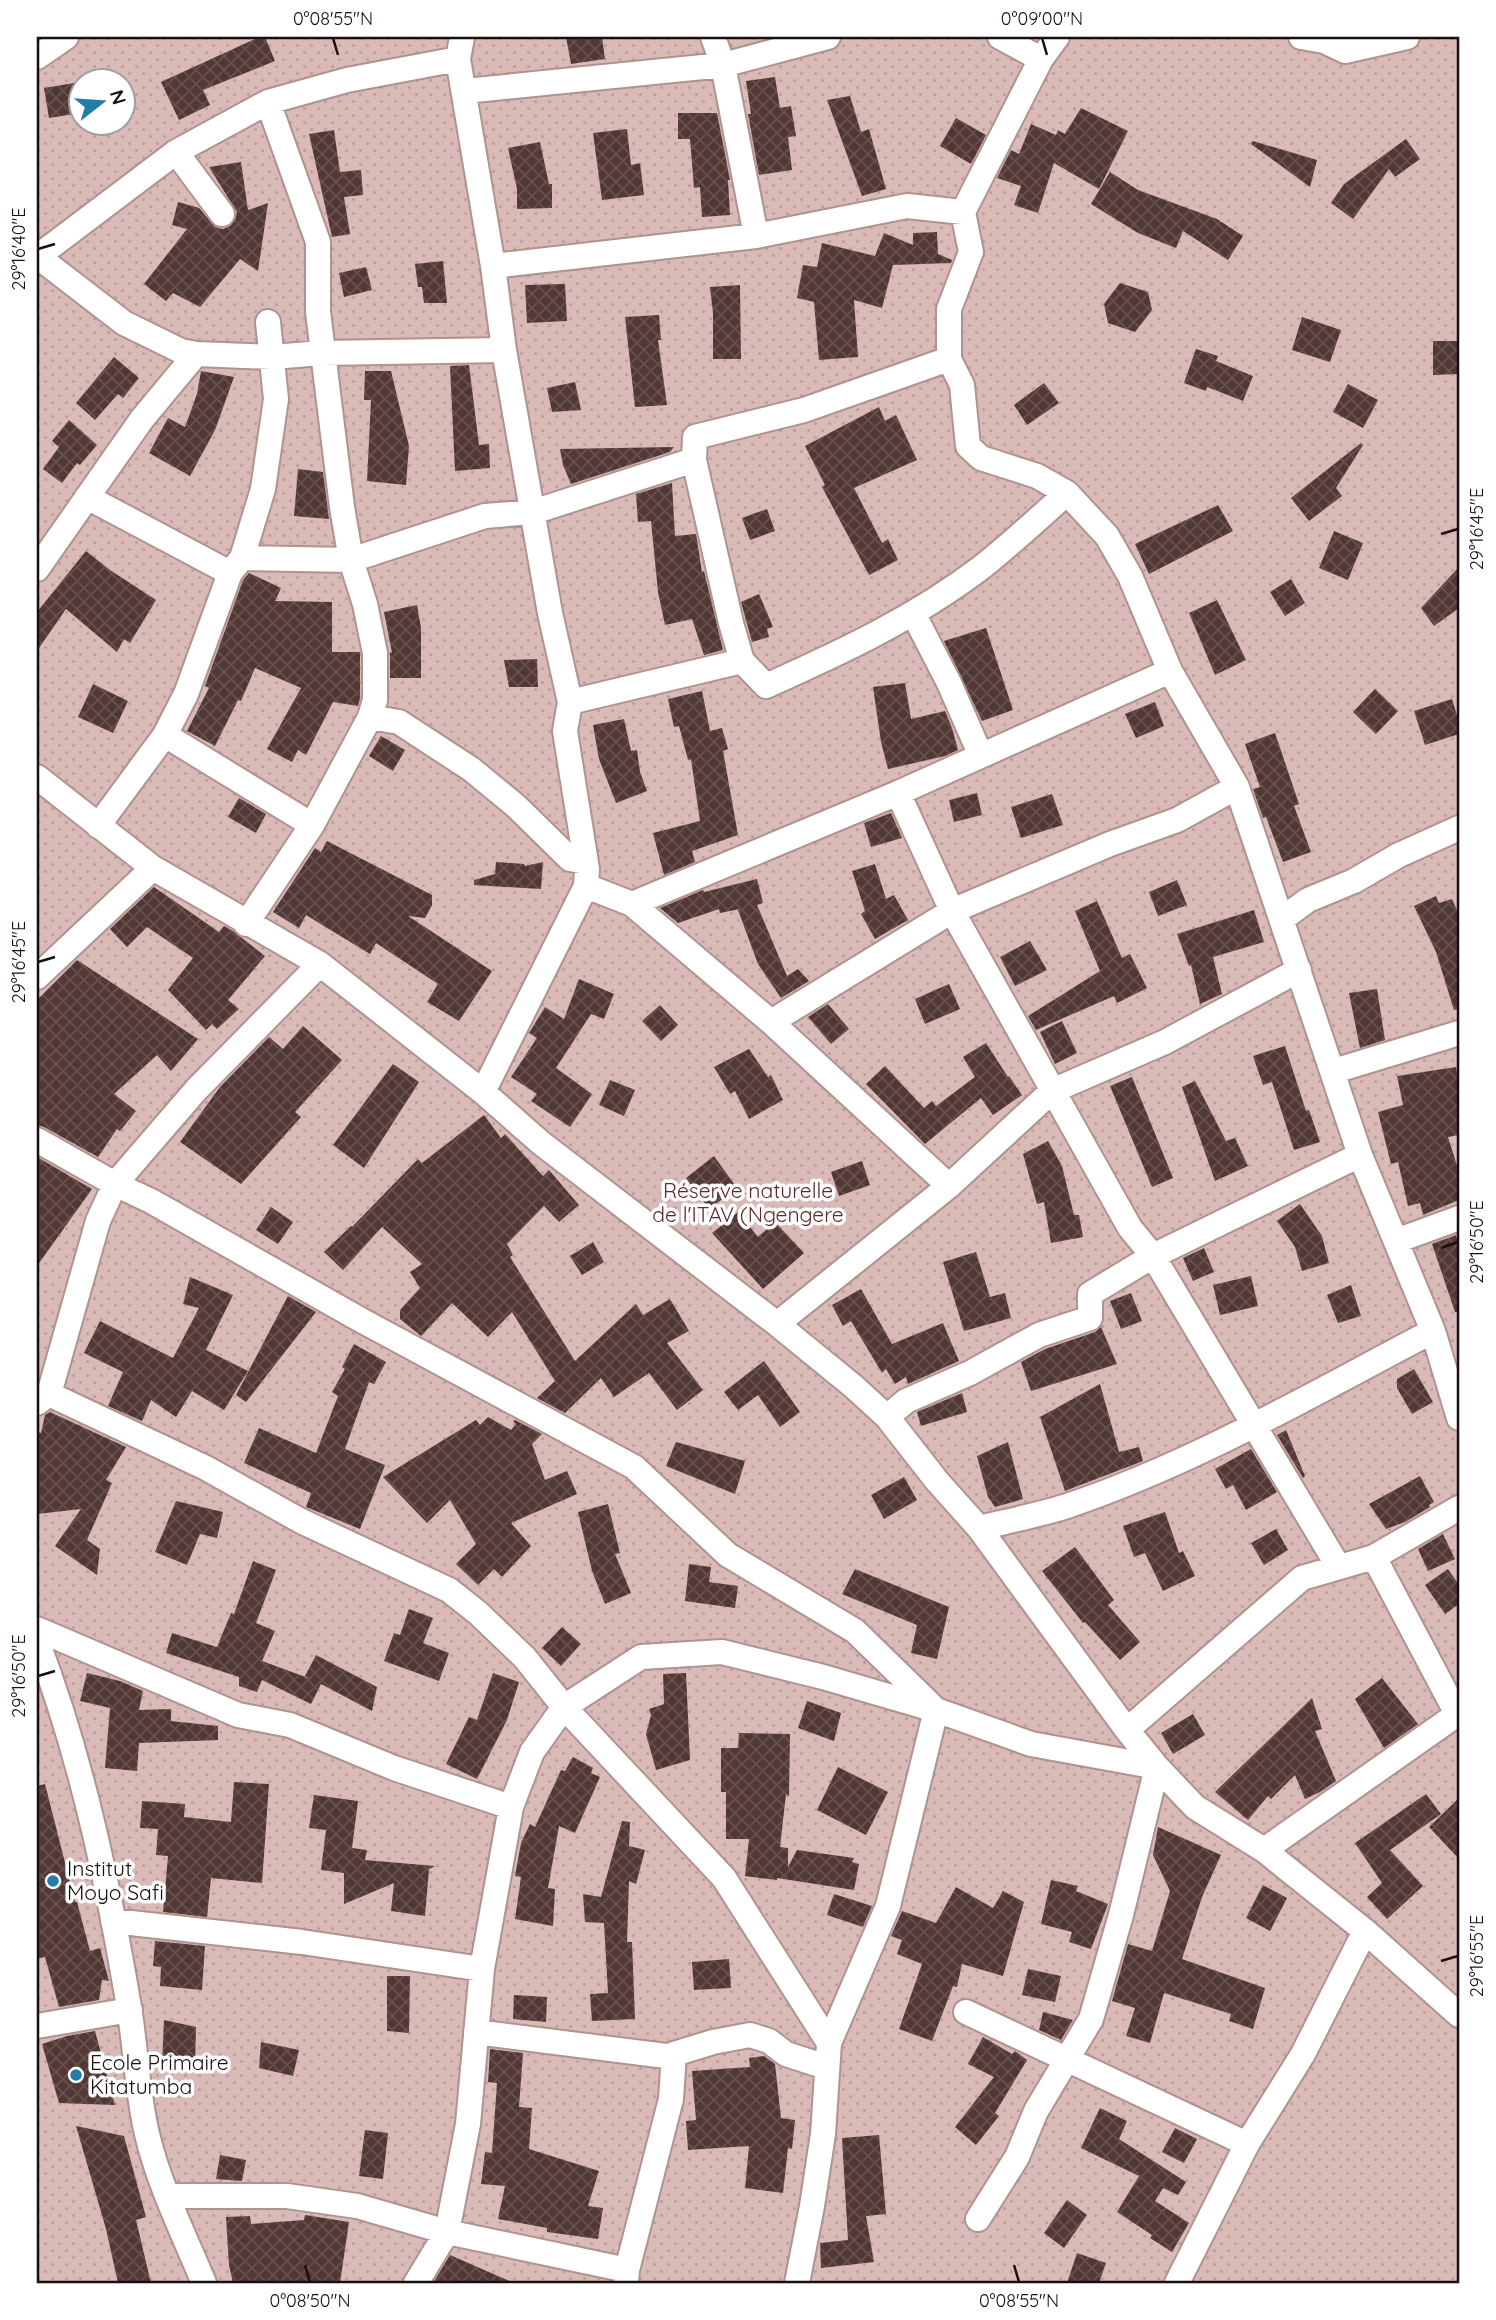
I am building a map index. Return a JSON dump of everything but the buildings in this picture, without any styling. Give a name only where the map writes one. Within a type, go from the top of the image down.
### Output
[{"type":"street","points":[[713,37],[723,65],[756,236]]},
{"type":"street","points":[[465,91],[723,65],[828,37]]},
{"type":"street","points":[[1000,37],[1041,59]]},
{"type":"street","points":[[1057,37],[1041,59],[964,212],[971,251],[949,309],[949,359],[962,385],[968,446],[981,458],[1037,476],[1067,493],[1107,536],[1130,576],[1170,671],[1237,786],[1360,1155],[1433,1331],[1459,1418]]},
{"type":"street","points":[[1316,38],[1345,51],[1407,37]]},
{"type":"street","points":[[483,1092],[586,874],[565,731],[570,702],[550,613],[504,349],[460,48],[268,102],[176,152],[37,256],[124,323],[181,351],[196,354],[272,357],[323,353],[504,349]]},
{"type":"street","points":[[246,924],[312,825],[370,717],[375,700],[375,653],[365,604],[351,560],[342,507],[318,312],[318,242],[268,102]]},
{"type":"street","points":[[176,152],[222,214]]},
{"type":"street","points":[[493,266],[756,236],[907,206],[964,212]]},
{"type":"street","points":[[99,826],[165,735],[186,694],[263,489],[276,399],[268,321]]},
{"type":"street","points":[[37,569],[142,419],[196,354]]},
{"type":"street","points":[[949,359],[804,410],[695,437],[694,460],[742,661],[766,686],[867,640],[982,567],[1067,493]]},
{"type":"street","points":[[87,497],[236,565],[351,560],[485,516],[533,513],[694,460]]},
{"type":"street","points":[[912,613],[949,683],[981,756]]},
{"type":"street","points":[[570,702],[742,661]]},
{"type":"street","points":[[632,904],[898,793],[1170,671]]},
{"type":"street","points":[[370,717],[398,722],[471,769],[516,806],[586,874],[632,904],[771,1022],[949,1186]]},
{"type":"street","points":[[165,735],[312,825]]},
{"type":"street","points":[[37,777],[153,868],[246,924],[320,964],[483,1092],[541,1143],[777,1324],[887,1417],[937,1481],[979,1528],[1127,1730],[1195,1807],[1264,1850],[1365,1931],[1459,2015]]},
{"type":"street","points":[[771,1022],[952,911],[1110,844],[1177,820],[1237,786]]},
{"type":"street","points":[[898,793],[952,911],[1052,1091],[1130,1228],[1153,1256],[1338,1566]]},
{"type":"street","points":[[1282,919],[1308,900],[1354,881],[1399,855],[1459,828]]},
{"type":"street","points":[[37,977],[153,868]]},
{"type":"street","points":[[320,964],[196,1090],[115,1184],[98,1221],[43,1399],[206,1468],[301,1521],[449,1590],[478,1613],[525,1658],[565,1707],[724,1878],[827,2055]]},
{"type":"street","points":[[777,1324],[949,1186],[1052,1091],[1165,1042],[1299,971]]},
{"type":"street","points":[[1334,1071],[1459,1033]]},
{"type":"street","points":[[37,1140],[151,1201],[359,1320],[635,1467],[728,1555],[855,1631],[936,1710]]},
{"type":"street","points":[[887,1417],[906,1401],[970,1373],[1039,1335],[1090,1318],[1090,1294],[1153,1256],[1360,1155]]},
{"type":"street","points":[[1396,1241],[1459,1218]]},
{"type":"street","points":[[979,1528],[1066,1506],[1160,1469],[1253,1425],[1433,1331]]},
{"type":"street","points":[[1127,1730],[1302,1578],[1374,1557],[1459,1508]]},
{"type":"street","points":[[1264,1850],[1458,1713],[1374,1557]]},
{"type":"street","points":[[37,1629],[238,1715],[290,1725],[394,1768],[511,1807]]},
{"type":"street","points":[[37,1641],[57,1695],[88,1800],[130,2010],[136,2073],[148,2136],[168,2196],[204,2283]]},
{"type":"street","points":[[416,2283],[447,2232],[468,2124],[482,1969],[511,1807],[532,1752],[565,1707],[641,1657],[722,1652],[823,1677],[936,1710],[1031,1744],[1157,1767]]},
{"type":"street","points":[[797,2283],[823,2134],[827,2055],[888,1906],[936,1710]]},
{"type":"street","points":[[978,2219],[1017,2157],[1036,2111],[1091,2019],[1121,1915],[1157,1767]]},
{"type":"street","points":[[113,1921],[302,1942],[482,1969]]},
{"type":"street","points":[[1177,2283],[1247,2144],[1303,2054],[1365,1931]]},
{"type":"street","points":[[37,2026],[130,2010]]},
{"type":"street","points":[[966,2012],[1247,2144]]},
{"type":"street","points":[[477,2032],[674,2057]]},
{"type":"street","points":[[168,2196],[287,2196],[357,2206],[447,2232],[626,2277],[671,2099],[674,2054],[713,2042],[750,2035],[769,2040],[786,2054],[827,2055]]},
{"type":"green space","name":"Réserve naturelle de l'ITAV (Ngengere","points":[[37,37],[1459,37],[1459,2283],[37,2283]]},
{"type":"place","name":"Institut Moyo Safi","points":[[53,1881]]},
{"type":"place","name":"Ecole Primaire Kitatumba","points":[[76,2075]]}]
